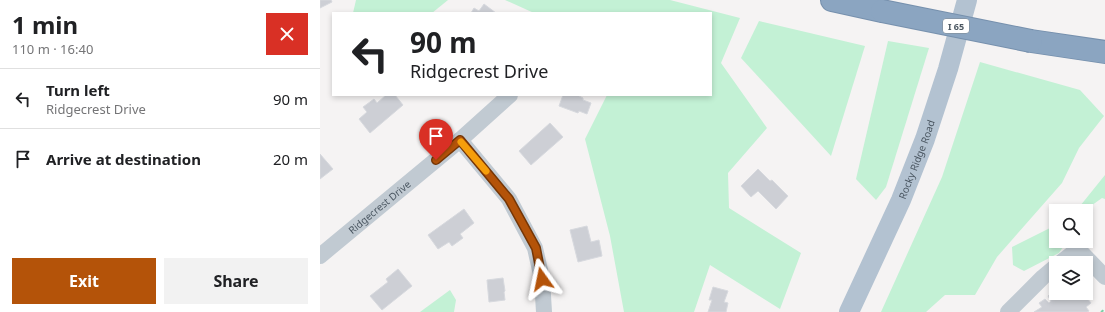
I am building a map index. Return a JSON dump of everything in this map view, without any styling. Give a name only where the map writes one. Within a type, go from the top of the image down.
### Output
[{"type":"highway","name":"I 65","points":[[832,0],[1031,41],[1105,52]]},
{"type":"main road","name":"Rocky Ridge Road","points":[[849,312],[901,200],[925,138],[948,68],[967,0]]},
{"type":"street","name":"Ridgecrest Drive","points":[[320,256],[460,140],[509,96]]},
{"type":"street","points":[[460,140],[509,199],[536,248],[542,279],[544,312]]},
{"type":"street","points":[[1069,256],[1078,249],[1085,256]]},
{"type":"street","points":[[1093,264],[1105,278]]},
{"type":"street","points":[[1008,312],[1049,272]]},
{"type":"path","points":[[1101,312],[1105,309]]},
{"type":"green space","points":[[356,0],[448,0],[433,12],[353,12]]},
{"type":"green space","points":[[505,0],[670,0],[740,18],[721,63],[767,128],[728,173],[729,208],[801,253],[780,309],[710,265],[694,312],[624,312],[610,236],[585,139],[606,96],[712,96],[712,12],[532,12]]},
{"type":"green space","points":[[759,21],[865,46],[831,156],[741,58]]},
{"type":"green space","points":[[888,41],[929,48],[886,187],[876,200],[856,179]]},
{"type":"green space","points":[[980,62],[1080,90],[1104,116],[1079,148],[1062,183],[997,257],[975,295],[945,295],[926,312],[881,312],[942,177]]},
{"type":"green space","points":[[1105,175],[1105,199],[1102,198],[1093,204],[1082,204]]},
{"type":"green space","points":[[1049,228],[1049,248],[1062,248],[1059,253],[1049,256],[1049,258],[1024,271],[1013,265],[1012,247]]},
{"type":"green space","points":[[450,290],[456,300],[454,312],[420,312]]},
{"type":"building","points":[[320,0],[331,0],[332,2],[320,8]]},
{"type":"building","points":[[484,4],[495,12],[472,12],[474,8],[479,11]]},
{"type":"building","points":[[385,96],[396,96],[403,105],[370,133],[359,119],[367,112],[363,107],[374,99],[377,103]]},
{"type":"building","points":[[563,96],[579,96],[583,98],[583,100],[591,103],[587,114],[579,111],[578,113],[559,106]]},
{"type":"building","points":[[550,123],[563,137],[531,165],[519,151]]},
{"type":"building","points":[[320,154],[333,169],[320,179]]},
{"type":"building","points":[[758,169],[788,196],[776,209],[758,191],[751,197],[741,186]]},
{"type":"building","points":[[464,209],[474,223],[460,234],[463,238],[452,246],[449,242],[438,249],[428,235]]},
{"type":"building","points":[[587,226],[591,242],[599,240],[602,256],[578,262],[570,230]]},
{"type":"building","points":[[398,269],[412,286],[382,310],[370,296],[388,282],[386,279]]},
{"type":"building","points":[[503,278],[505,300],[489,302],[487,280]]},
{"type":"building","points":[[713,287],[728,291],[724,302],[728,303],[726,312],[708,312],[712,300],[709,300]]},
{"type":"building","points":[[1045,299],[1049,303],[1051,301],[1089,300],[1091,303],[1086,307],[1089,311],[1087,312],[1034,312],[1042,307],[1039,303]]},
{"type":"slow traffic","points":[[461,142],[486,171]]},
{"type":"route","points":[[436,160],[460,140],[509,199],[536,248],[542,279]]}]
